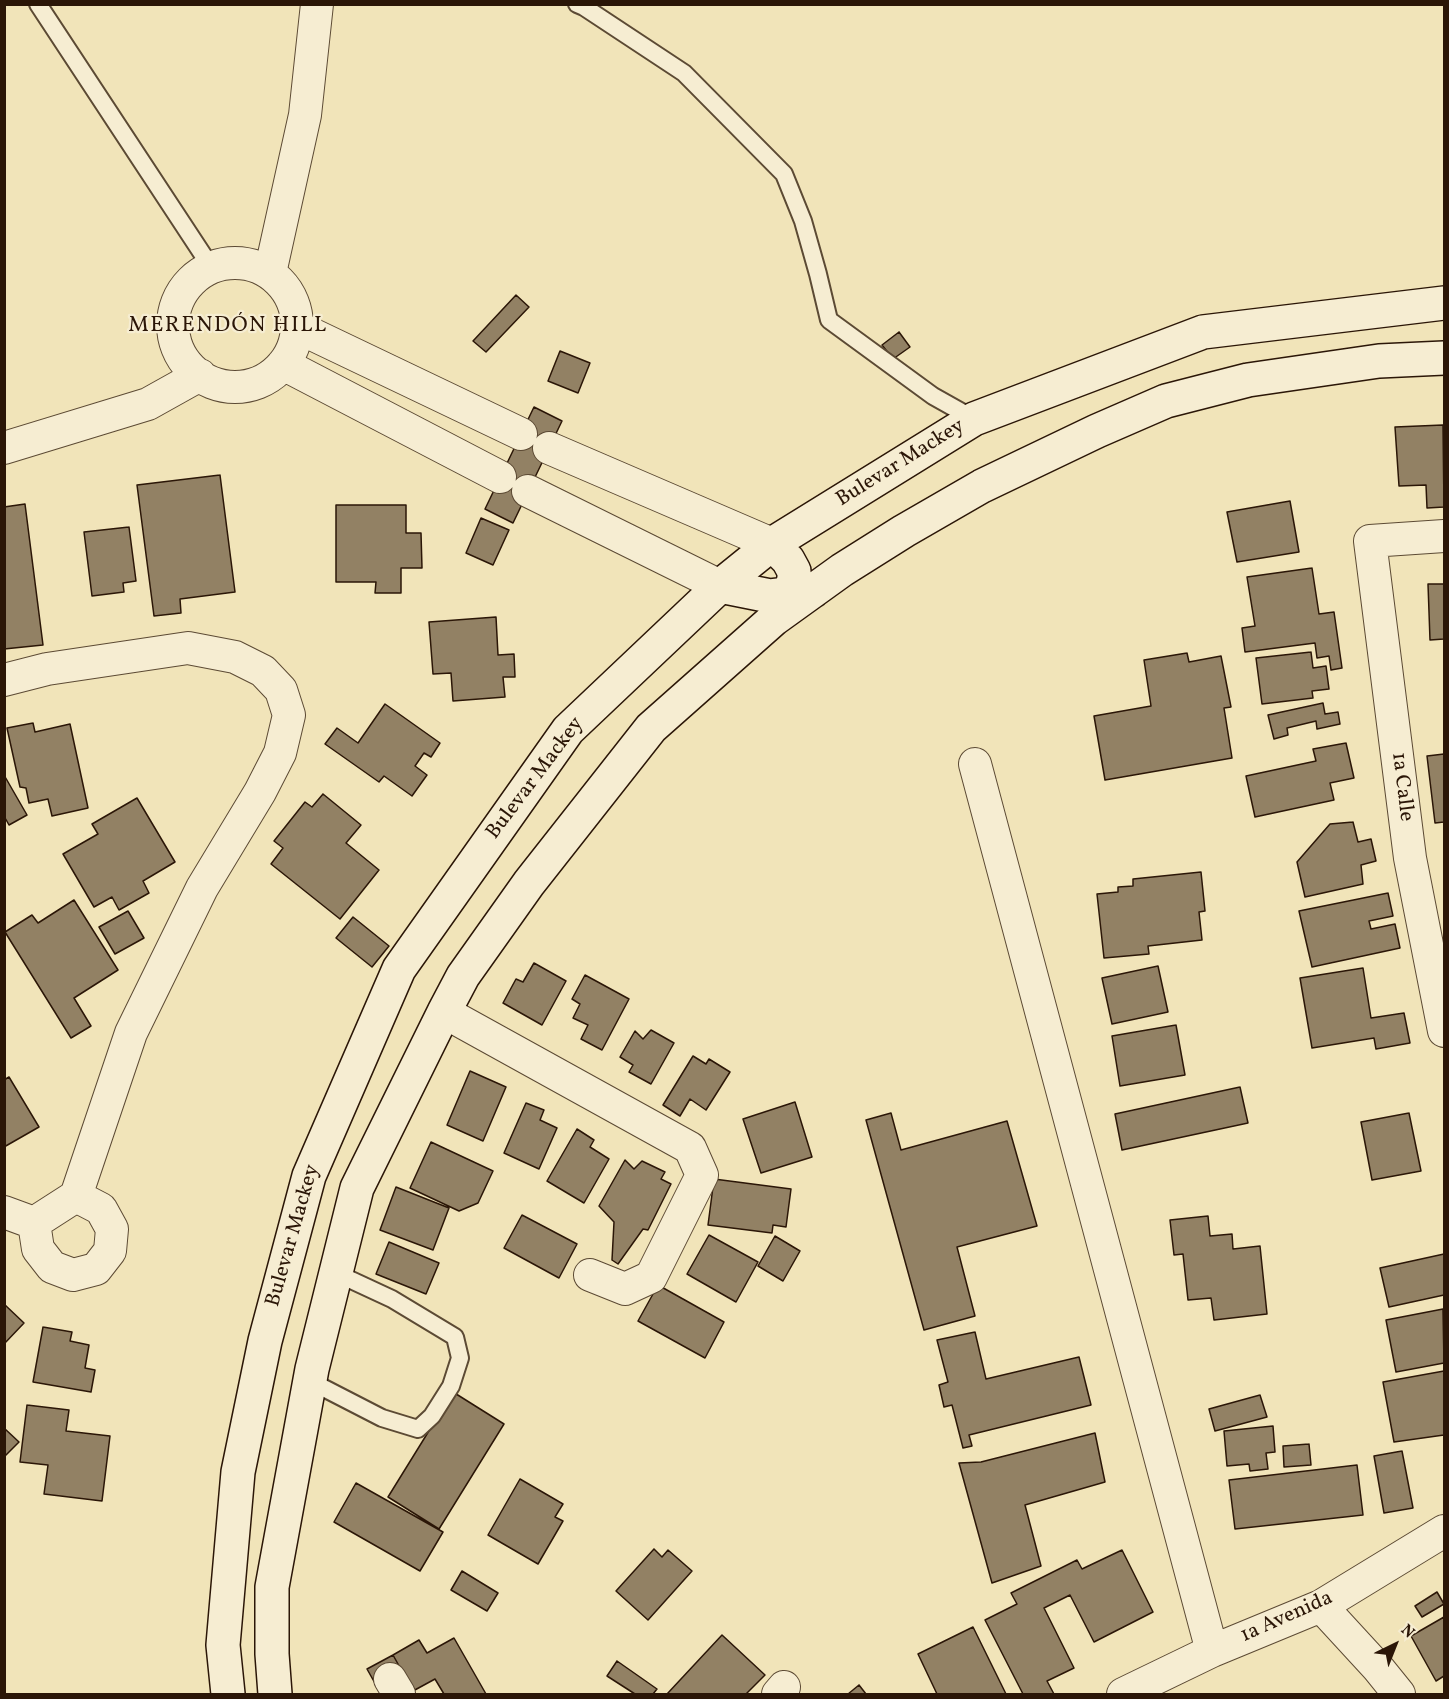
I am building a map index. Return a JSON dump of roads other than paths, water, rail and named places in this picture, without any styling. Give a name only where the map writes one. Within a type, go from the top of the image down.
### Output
[{"type":"main road","name":"Bulevar Mackey","points":[[228,1695],[223,1646],[238,1472],[265,1341],[309,1176],[399,969],[568,730],[720,586],[772,544],[974,419],[1203,332],[1444,303]]},
{"type":"main road","points":[[275,1695],[272,1654],[272,1587],[310,1382],[357,1188],[463,976],[529,883],[651,728],[791,601],[982,486],[1097,431],[1166,401],[1248,380],[1379,361],[1444,358]]},
{"type":"main road","points":[[772,544],[788,560],[794,571],[791,601]]},
{"type":"main road","points":[[720,586],[791,601]]},
{"type":"street","points":[[270,273],[305,115],[317,4]]},
{"type":"street","points":[[231,262],[252,264],[270,273],[285,288],[294,306],[297,327],[293,347],[283,364],[268,378],[248,386],[228,387],[208,381],[191,369],[178,353],[173,333],[173,312],[180,293],[193,277],[211,267],[231,262]]},
{"type":"street","points":[[297,327],[521,434]]},
{"type":"street","points":[[283,364],[500,477]]},
{"type":"street","points":[[4,448],[148,404],[200,375]]},
{"type":"street","points":[[549,448],[772,544]]},
{"type":"street","points":[[528,491],[720,586]]},
{"type":"street","name":"1a Calle","points":[[1444,536],[1370,541],[1410,858],[1444,1031]]},
{"type":"street","points":[[4,680],[47,669],[188,648],[234,657],[263,671],[281,690],[289,715],[280,753],[202,888],[131,1033],[76,1196],[34,1223]]},
{"type":"street","points":[[975,764],[1212,1651]]},
{"type":"street","points":[[444,1012],[690,1148],[702,1175],[651,1277],[625,1288],[590,1275]]},
{"type":"street","points":[[34,1223],[39,1249],[52,1267],[73,1275],[96,1269],[110,1251],[112,1229],[100,1209],[76,1196]]},
{"type":"street","points":[[4,1212],[34,1223]]},
{"type":"street","name":"1a Avenida","points":[[1124,1695],[1212,1651],[1321,1606],[1444,1531]]},
{"type":"street","points":[[1321,1606],[1378,1668],[1399,1695]]},
{"type":"lane","points":[[38,4],[211,267]]},
{"type":"lane","points":[[577,4],[684,73],[784,174],[803,220],[829,320],[933,396],[974,419]]},
{"type":"lane","points":[[310,1382],[382,1418],[418,1429],[432,1416],[451,1386],[460,1358],[455,1337],[392,1299],[336,1273]]},
{"type":"district","name":"MERENDÓN HILL","points":[[228,327]]}]
